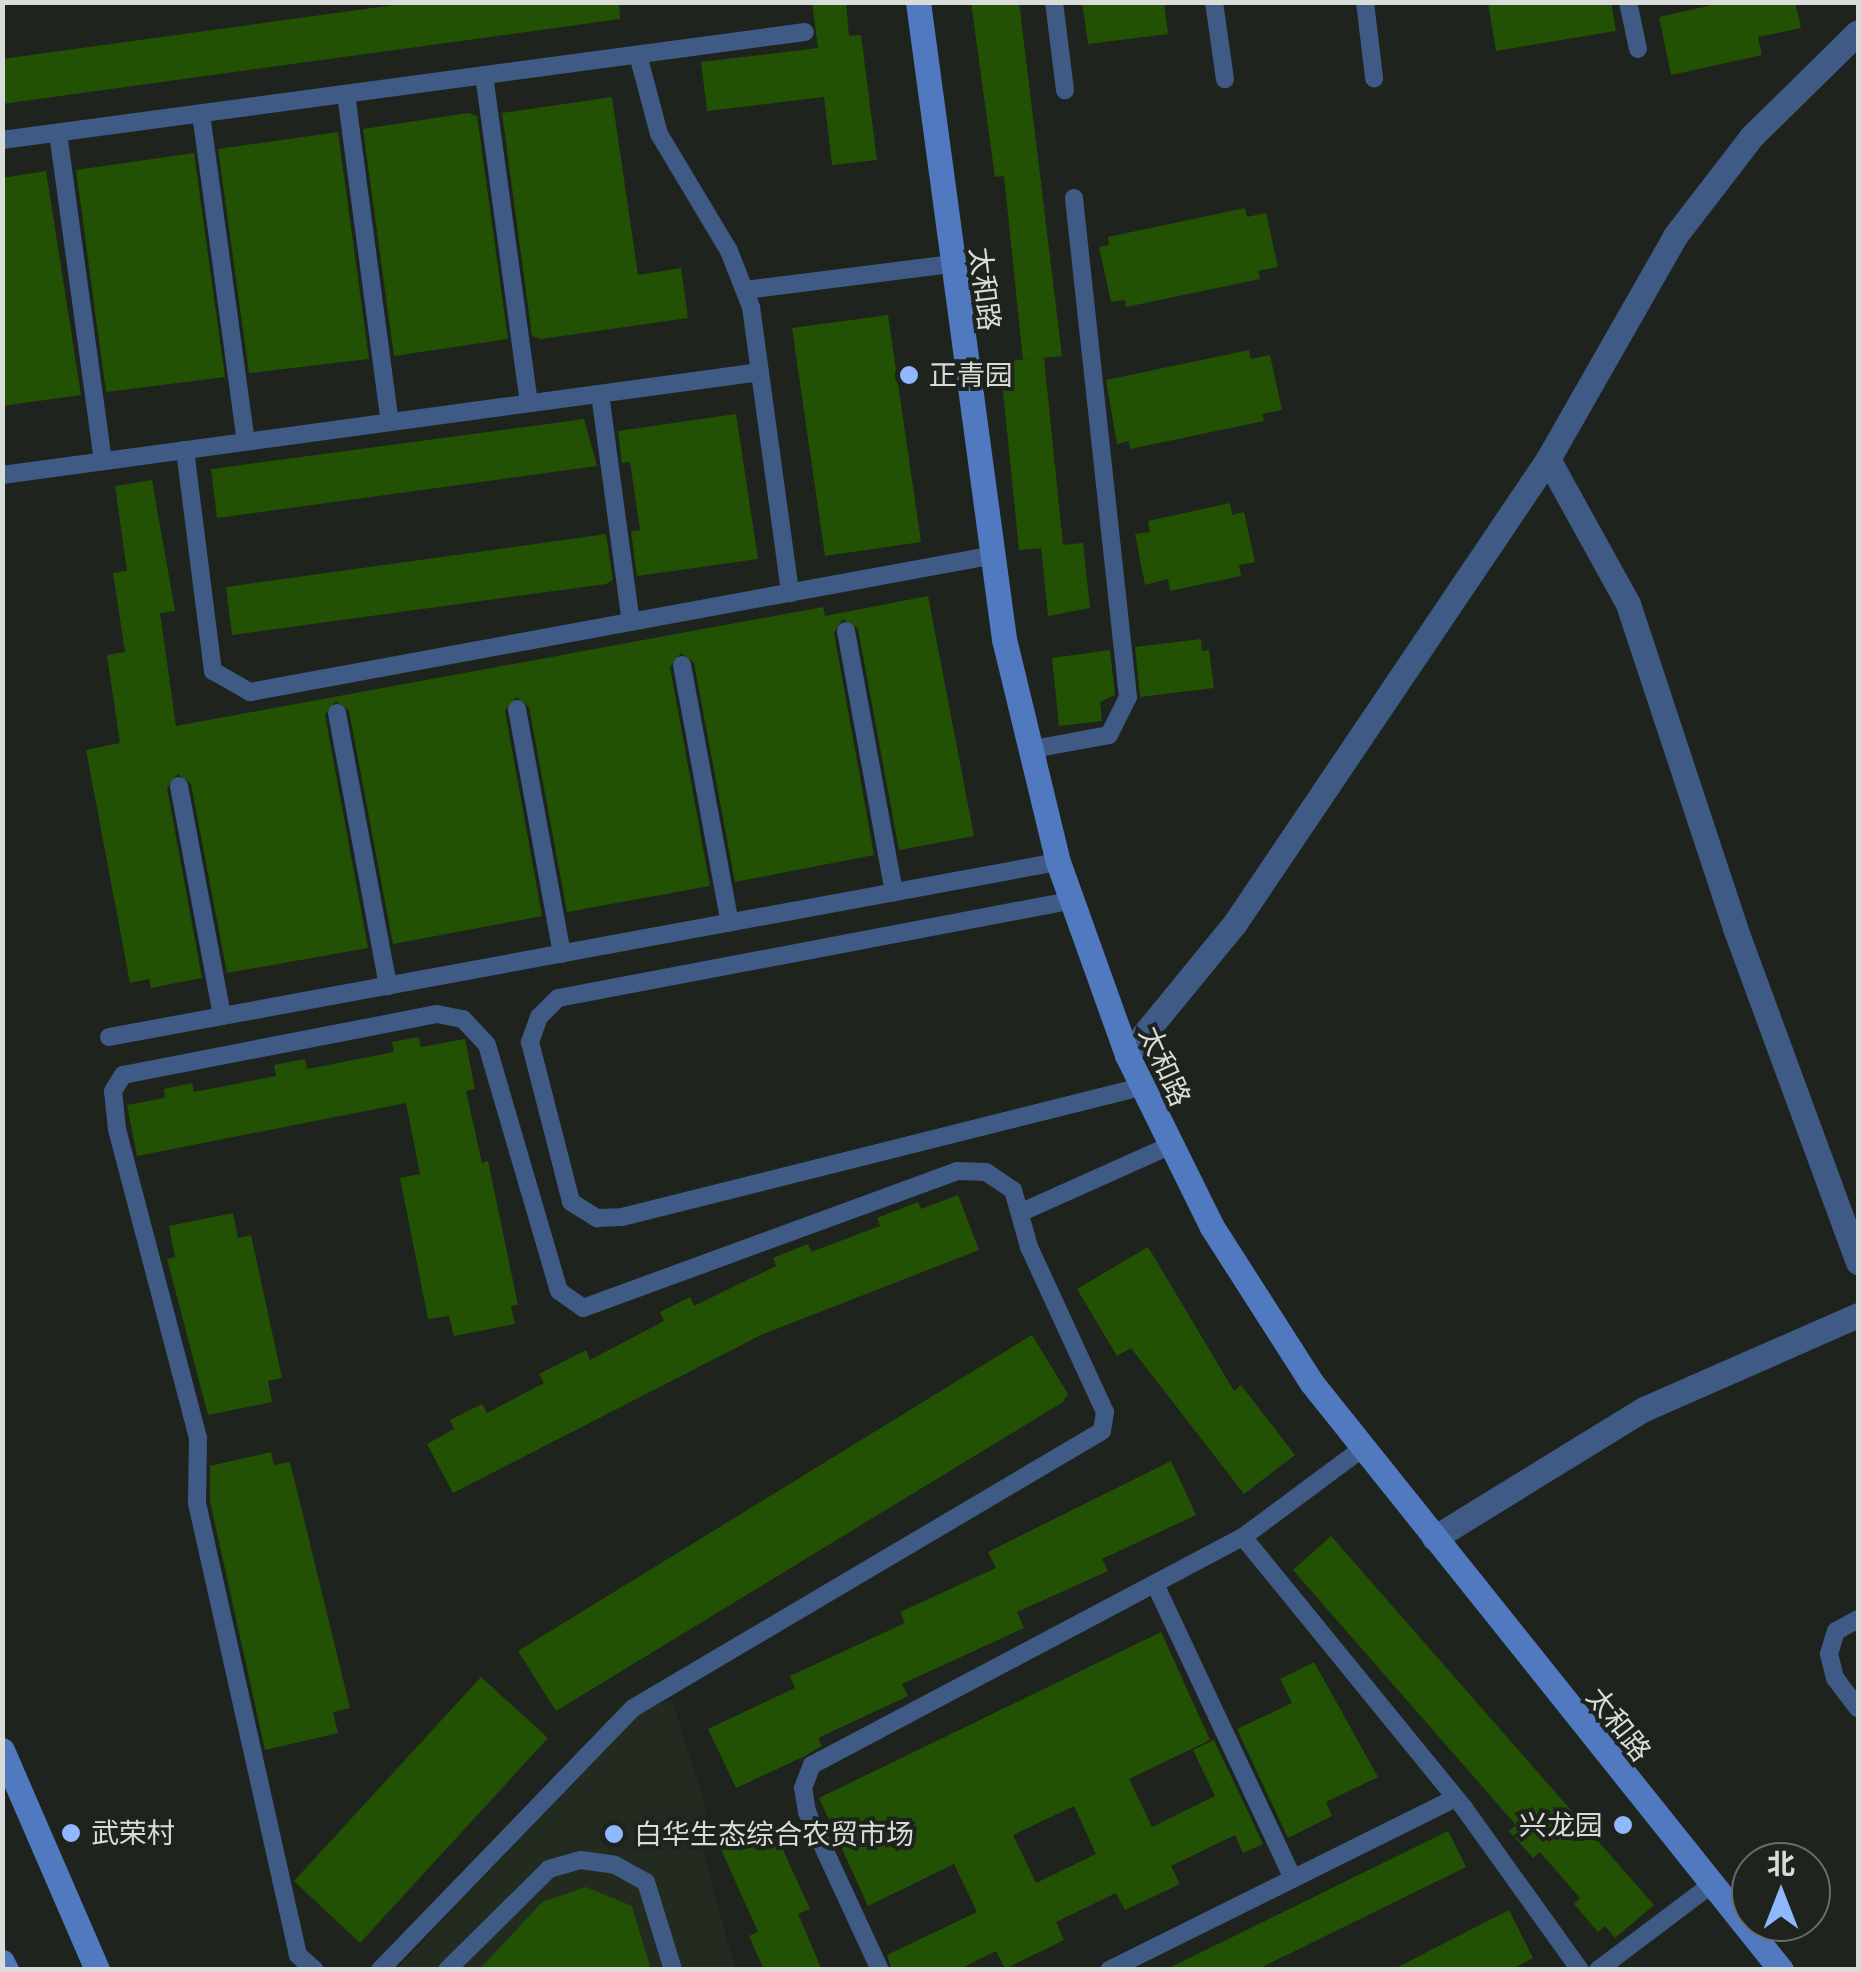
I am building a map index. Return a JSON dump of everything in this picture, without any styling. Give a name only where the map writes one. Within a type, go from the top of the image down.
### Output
[{"type":"street","name":"太和路","points":[[918,2],[990,556],[1028,750],[1070,901],[1141,1088],[1259,1306],[1363,1448],[1780,1970]]},
{"type":"street","points":[[1127,1055],[1235,923],[1548,459],[1639,294],[1715,181],[1791,94],[1858,32]]},
{"type":"street","points":[[1548,459],[1628,604],[1735,928],[1858,1262]]},
{"type":"street","points":[[1434,1538],[1644,1409],[1858,1315]]},
{"type":"street","points":[[2,1750],[97,1970]]},
{"type":"street","points":[[2,1962],[6,1970]]},
{"type":"lane","points":[[1054,2],[1065,90]]},
{"type":"lane","points":[[1214,2],[1225,79]]},
{"type":"lane","points":[[1364,2],[1374,78]]},
{"type":"lane","points":[[1628,2],[1638,49]]},
{"type":"lane","points":[[2,140],[805,32]]},
{"type":"lane","points":[[638,54],[660,134],[745,290],[790,593]]},
{"type":"lane","points":[[484,76],[529,404]]},
{"type":"lane","points":[[346,94],[390,422]]},
{"type":"lane","points":[[201,114],[246,441]]},
{"type":"lane","points":[[58,133],[102,461]]},
{"type":"lane","points":[[1028,750],[1110,735],[1128,698],[1074,198]]},
{"type":"lane","points":[[745,290],[952,264]]},
{"type":"lane","points":[[2,474],[760,372]]},
{"type":"lane","points":[[600,394],[630,622]]},
{"type":"lane","points":[[185,450],[213,672],[240,690],[990,556]]},
{"type":"lane","points":[[846,632],[894,893]]},
{"type":"lane","points":[[682,665],[730,923]]},
{"type":"lane","points":[[517,709],[562,954]]},
{"type":"lane","points":[[337,713],[388,986]]},
{"type":"lane","points":[[179,786],[222,1016]]},
{"type":"lane","points":[[109,1037],[1058,862]]},
{"type":"lane","points":[[1070,901],[558,998],[540,1018],[530,1042],[571,1202],[597,1218],[622,1217],[1141,1088]]},
{"type":"lane","points":[[315,1970],[298,1955],[197,1502],[198,1438],[117,1129],[113,1092],[123,1075],[437,1014],[463,1019],[487,1045],[559,1291],[583,1308],[956,1171],[986,1172],[1013,1190],[1024,1210],[1030,1247],[1106,1412],[1102,1431],[633,1708],[380,1970]]},
{"type":"lane","points":[[1024,1210],[1169,1146]]},
{"type":"lane","points":[[880,1970],[807,1812],[803,1788],[812,1765],[1243,1537],[1363,1448]]},
{"type":"lane","points":[[1243,1537],[1456,1798],[1580,1970]]},
{"type":"lane","points":[[1155,1584],[1293,1878]]},
{"type":"lane","points":[[1858,1620],[1836,1631],[1829,1654],[1835,1678],[1858,1708]]},
{"type":"lane","points":[[1109,1970],[1456,1798]]},
{"type":"lane","points":[[447,1970],[548,1869],[581,1860],[615,1865],[646,1882],[673,1970]]},
{"type":"lane","points":[[1598,1970],[1711,1885]]},
{"type":"shaded area","name":"白华生态综合农贸市场","points":[[672,1700],[702,1796],[710,1831],[699,1837],[735,1969],[396,1970],[644,1708]]},
{"type":"building","points":[[416,2],[619,2],[620,19],[2,104],[2,59]]},
{"type":"building","points":[[812,2],[846,2],[849,36],[861,35],[877,160],[832,165],[824,97],[707,111],[701,62],[818,48]]},
{"type":"building","points":[[971,2],[1019,2],[1062,356],[1023,360],[1004,176],[995,177]]},
{"type":"building","points":[[1082,2],[1164,2],[1168,34],[1088,44]]},
{"type":"building","points":[[1488,2],[1611,2],[1616,31],[1496,51]]},
{"type":"building","points":[[1726,2],[1795,2],[1801,28],[1758,37],[1762,55],[1671,75],[1659,17]]},
{"type":"building","points":[[612,97],[638,275],[681,268],[688,318],[541,339],[532,336],[502,113]]},
{"type":"building","points":[[468,113],[477,116],[508,339],[394,356],[363,129]]},
{"type":"building","points":[[338,132],[369,359],[249,373],[218,149]]},
{"type":"building","points":[[194,153],[225,377],[106,392],[76,170]]},
{"type":"building","points":[[46,171],[81,395],[2,406],[2,178]]},
{"type":"building","points":[[1245,208],[1247,217],[1266,213],[1278,267],[1258,271],[1260,279],[1126,307],[1125,300],[1111,302],[1099,247],[1109,245],[1108,237]]},
{"type":"building","points":[[888,315],[921,542],[825,556],[792,328]]},
{"type":"building","points":[[1249,350],[1251,359],[1270,355],[1282,410],[1262,414],[1264,421],[1130,449],[1129,441],[1117,444],[1106,380]]},
{"type":"building","points":[[1044,358],[1063,545],[1083,543],[1090,608],[1048,616],[1041,548],[1019,550],[1000,362]]},
{"type":"building","points":[[736,414],[758,559],[637,576],[631,531],[640,530],[630,462],[622,463],[618,431]]},
{"type":"building","points":[[584,419],[597,466],[217,518],[211,469]]},
{"type":"building","points":[[152,480],[175,611],[160,613],[176,726],[823,607],[825,616],[928,596],[974,836],[899,850],[858,629],[843,619],[834,633],[874,855],[735,882],[694,663],[681,653],[670,667],[710,886],[567,912],[529,707],[516,697],[505,711],[542,916],[393,944],[349,711],[336,701],[325,715],[368,948],[227,973],[191,784],[178,774],[167,788],[202,978],[151,988],[149,979],[130,983],[86,750],[120,743],[107,655],[125,652],[113,573],[127,571],[115,486]]},
{"type":"building","points":[[1230,503],[1232,515],[1244,512],[1255,562],[1239,565],[1241,576],[1170,591],[1168,579],[1145,585],[1135,534],[1150,532],[1148,521]]},
{"type":"building","points":[[606,534],[613,580],[606,584],[232,635],[226,587]]},
{"type":"building","points":[[1201,639],[1202,651],[1209,650],[1214,688],[1140,697],[1135,647]]},
{"type":"building","points":[[1110,650],[1115,695],[1100,702],[1102,721],[1059,726],[1052,658]]},
{"type":"building","points":[[419,1037],[421,1047],[465,1039],[475,1089],[466,1091],[482,1163],[488,1161],[518,1305],[511,1306],[515,1324],[454,1336],[449,1316],[428,1319],[400,1178],[420,1174],[406,1103],[137,1156],[127,1105],[165,1098],[164,1089],[192,1083],[194,1092],[276,1076],[274,1065],[305,1059],[307,1069],[394,1052],[392,1042]]},
{"type":"building","points":[[958,1195],[979,1250],[761,1335],[453,1493],[427,1444],[454,1429],[450,1420],[482,1404],[487,1413],[544,1383],[539,1374],[586,1350],[590,1360],[664,1321],[660,1312],[690,1297],[694,1306],[776,1266],[773,1258],[808,1244],[811,1252],[880,1226],[877,1218],[918,1202],[921,1209]]},
{"type":"building","points":[[233,1213],[238,1238],[251,1235],[282,1378],[268,1381],[272,1402],[208,1415],[167,1259],[175,1257],[169,1226]]},
{"type":"building","points":[[1148,1247],[1234,1391],[1241,1385],[1295,1455],[1244,1494],[1131,1348],[1117,1356],[1077,1289]]},
{"type":"building","points":[[1032,1335],[1068,1394],[1063,1402],[556,1711],[518,1651]]},
{"type":"building","points":[[271,1452],[274,1465],[290,1462],[350,1708],[333,1712],[338,1733],[265,1750],[210,1501],[210,1466]]},
{"type":"building","points":[[1171,1461],[1196,1515],[1102,1559],[1108,1571],[1017,1612],[1024,1628],[902,1684],[908,1696],[818,1738],[822,1746],[736,1788],[708,1729],[795,1688],[790,1676],[905,1623],[900,1612],[996,1568],[988,1552]]},
{"type":"building","points":[[1331,1536],[1654,1905],[1615,1938],[1605,1926],[1598,1932],[1574,1904],[1580,1898],[1540,1852],[1533,1858],[1509,1831],[1516,1825],[1293,1570]]},
{"type":"building","points":[[1161,1632],[1210,1740],[1129,1779],[1152,1827],[1215,1796],[1193,1750],[1214,1740],[1263,1844],[1243,1853],[1235,1835],[1171,1866],[1180,1884],[1125,1910],[1116,1893],[1056,1922],[1064,1940],[1005,1969],[996,1951],[958,1970],[892,1970],[887,1955],[977,1912],[954,1864],[868,1906],[819,1798]],"holes":[[[1074,1806],[1096,1854],[1036,1883],[1013,1835]]]},
{"type":"building","points":[[1314,1662],[1378,1777],[1326,1802],[1332,1816],[1288,1838],[1237,1729],[1292,1703],[1280,1679]]},
{"type":"building","points":[[481,1677],[548,1738],[360,1943],[294,1881]]},
{"type":"building","points":[[767,1815],[810,1909],[798,1914],[822,1970],[764,1970],[749,1936],[758,1932],[716,1838]]},
{"type":"building","points":[[1448,1831],[1466,1867],[1256,1970],[1165,1970]]},
{"type":"building","points":[[586,1887],[632,1906],[651,1970],[479,1970],[542,1902]]},
{"type":"building","points":[[1509,1910],[1533,1958],[1510,1970],[1392,1970]]},
{"type":"place","name":"正青园","points":[[909,375]]},
{"type":"place","name":"兴龙园","points":[[1623,1825]]},
{"type":"place","name":"武荣村","points":[[71,1833]]},
{"type":"place","name":"白华生态综合农贸市场","points":[[614,1834]]}]
